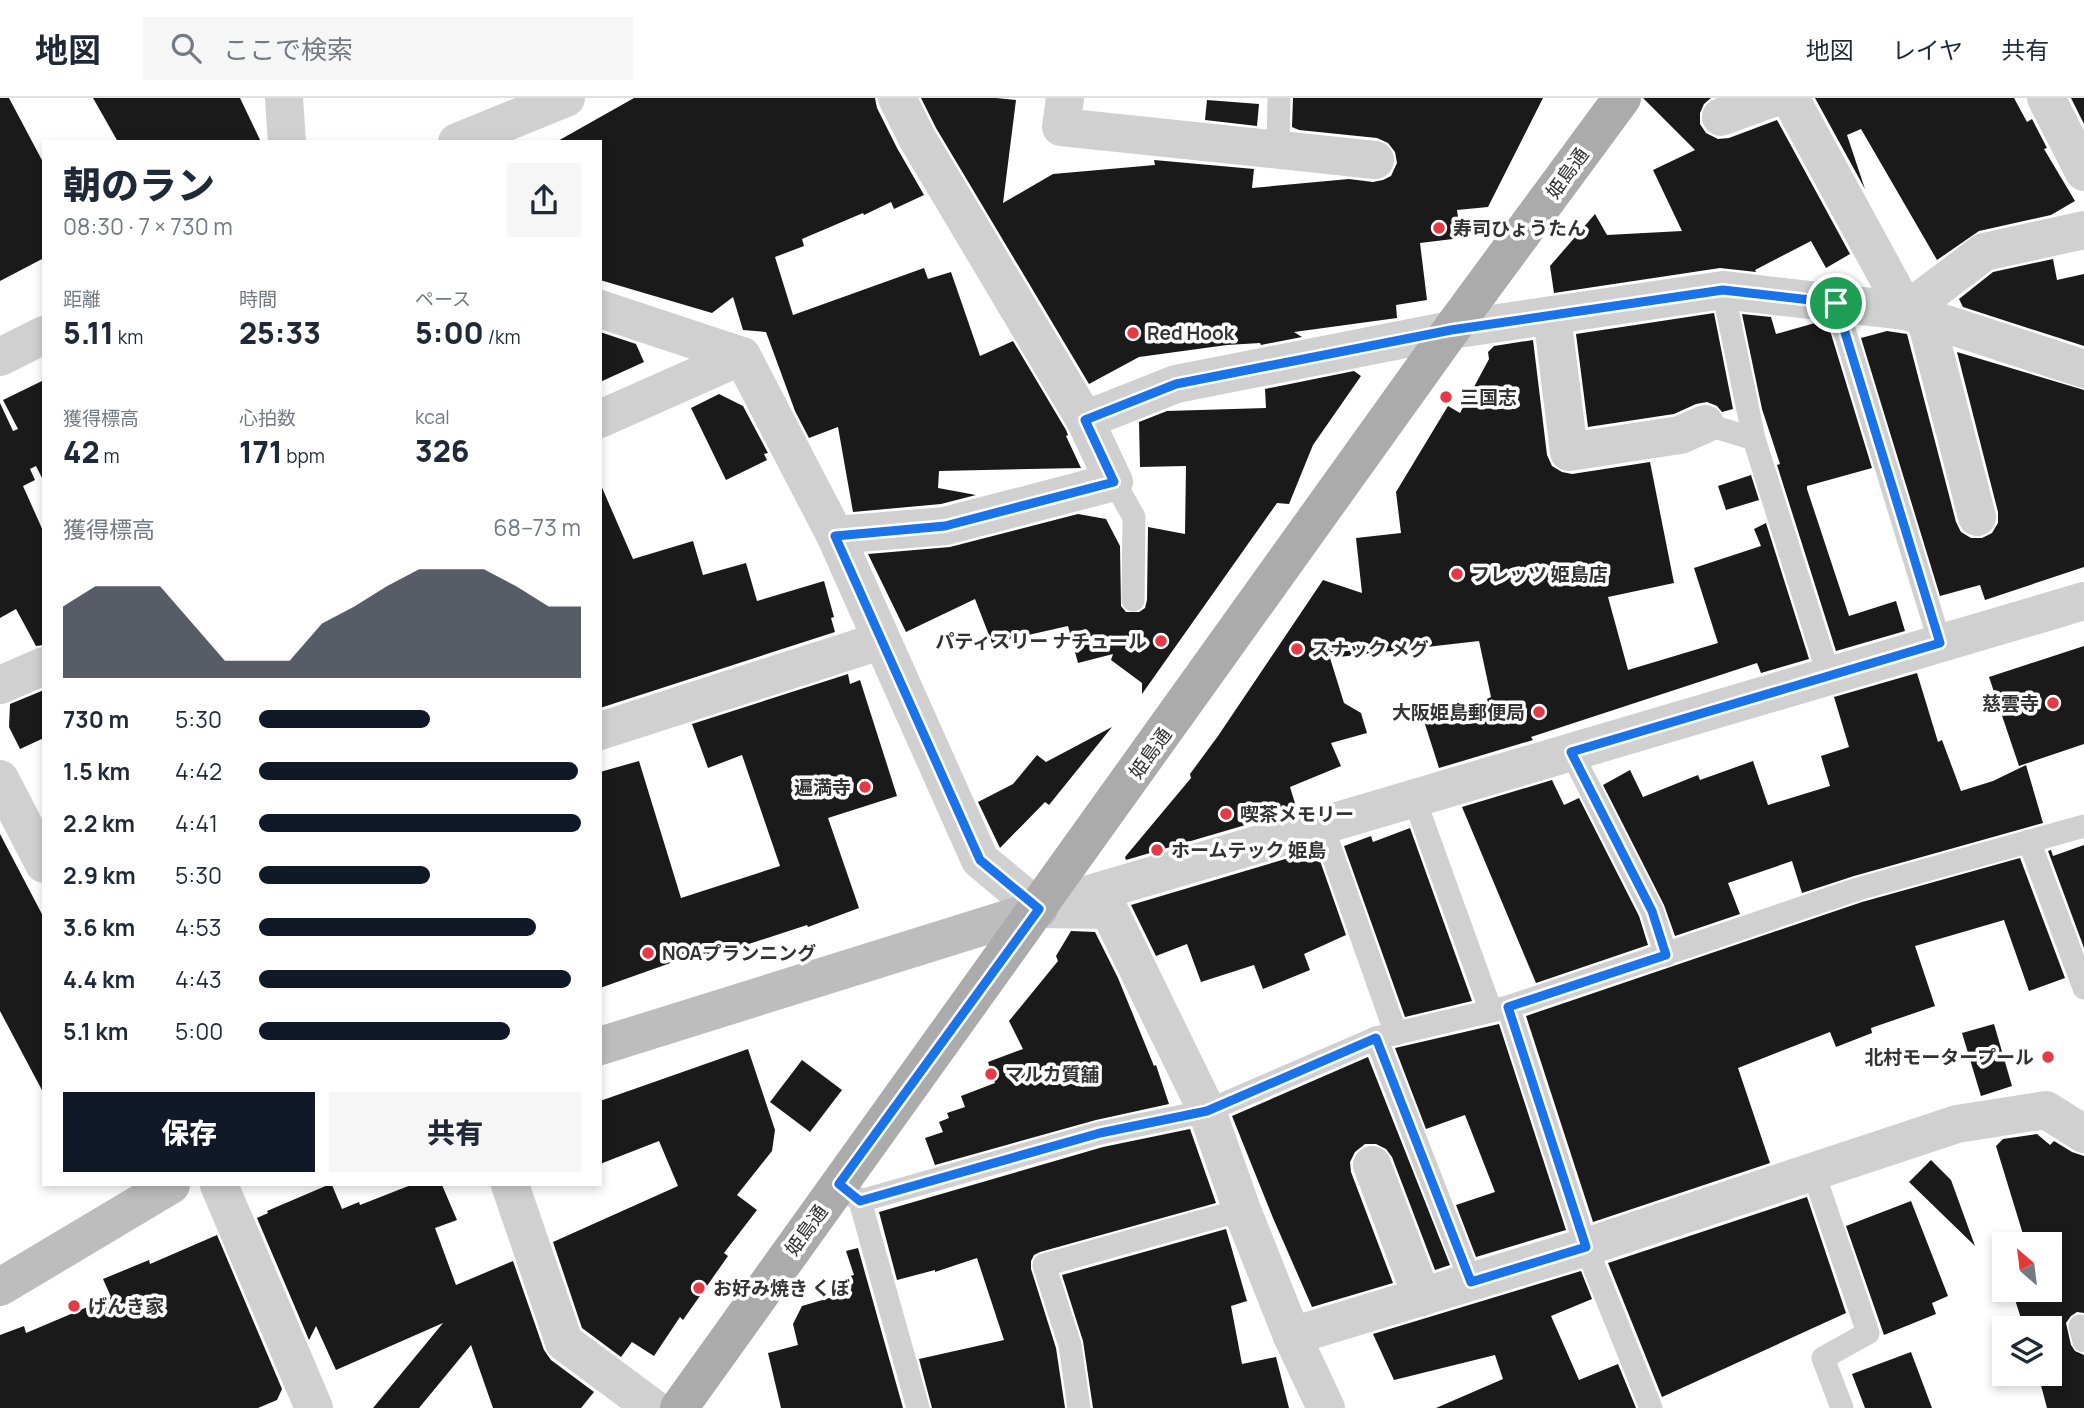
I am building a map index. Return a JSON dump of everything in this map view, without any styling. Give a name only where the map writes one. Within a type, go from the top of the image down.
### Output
[{"type":"main road","name":"姫島通","points":[[679,1408],[849,1193],[1039,909],[1451,330],[1622,98]]},
{"type":"street","points":[[284,98],[287,140]]},
{"type":"street","points":[[462,140],[566,98]]},
{"type":"street","points":[[835,536],[945,526],[1114,482],[1085,420],[917,138],[897,98]]},
{"type":"street","points":[[1065,98],[1061,127],[1375,160]]},
{"type":"street","points":[[1721,117],[1773,98]]},
{"type":"street","points":[[1790,98],[1916,313],[1978,517]]},
{"type":"street","points":[[2046,98],[2084,172]]},
{"type":"street","points":[[1916,313],[1984,252],[2084,230]]},
{"type":"street","points":[[1085,420],[1176,384],[1451,330],[1723,290],[1916,313],[2084,369]]},
{"type":"street","points":[[602,310],[743,356],[835,536],[980,860],[1039,909],[1109,910],[1207,1111],[1242,1210],[1292,1336],[1326,1408]]},
{"type":"street","points":[[1552,315],[1569,452],[1680,435],[1705,424]]},
{"type":"street","points":[[0,357],[42,336]]},
{"type":"street","points":[[602,418],[743,356]]},
{"type":"street","points":[[602,1045],[1039,909],[2084,601]]},
{"type":"street","points":[[602,730],[880,641]]},
{"type":"street","points":[[0,685],[42,667]]},
{"type":"street","points":[[0,779],[42,860]]},
{"type":"street","points":[[1292,1336],[1586,1247],[1957,1124],[2046,1110],[2084,1134]]},
{"type":"street","points":[[1372,1165],[1422,1297]]},
{"type":"street","points":[[0,1287],[169,1186]]},
{"type":"street","points":[[219,1186],[315,1408]]},
{"type":"street","points":[[510,1186],[564,1342],[653,1408]]},
{"type":"lane","points":[[1278,149],[1279,98]]},
{"type":"lane","points":[[1723,290],[1754,439],[1829,676]]},
{"type":"lane","points":[[1836,303],[1940,643]]},
{"type":"lane","points":[[1705,424],[1754,439]]},
{"type":"lane","points":[[1114,482],[1134,517],[1133,600]]},
{"type":"lane","points":[[1571,752],[1652,911],[1666,955]]},
{"type":"lane","points":[[1414,798],[1500,1009],[1586,1247],[1651,1408]]},
{"type":"lane","points":[[1322,825],[1386,1036],[1471,1282]]},
{"type":"lane","points":[[918,1408],[849,1193],[1100,1133],[1207,1111],[1386,1036],[1500,1009],[1858,889],[2084,826]]},
{"type":"lane","points":[[2029,841],[2084,988]]},
{"type":"lane","points":[[1813,1171],[1868,1333],[1823,1358],[1842,1408]]},
{"type":"lane","points":[[1079,1408],[1070,1345],[1044,1265],[1242,1210]]},
{"type":"building","points":[[0,98],[9,98],[42,160],[42,259],[0,281]]},
{"type":"building","points":[[93,98],[240,98],[260,140],[117,140]]},
{"type":"building","points":[[634,98],[875,98],[877,108],[897,148],[924,195],[894,209],[891,202],[864,215],[863,213],[802,239],[804,246],[775,257],[793,315],[924,268],[928,279],[951,272],[980,356],[1013,341],[1066,430],[1066,436],[1081,468],[939,471],[938,488],[976,495],[941,504],[853,512],[838,427],[809,438],[795,411],[766,332],[743,330],[733,297],[712,313],[602,281],[602,140],[560,140]]},
{"type":"building","points":[[921,98],[1016,100],[1003,203],[1053,174],[1155,165],[1154,160],[1254,169],[1252,188],[1349,179],[1373,182],[1391,176],[1397,163],[1395,152],[1388,143],[1377,138],[1292,127],[1293,98],[1543,98],[1488,207],[1457,210],[1461,238],[1420,243],[1427,300],[1396,305],[1397,318],[1294,332],[1302,337],[1261,345],[1227,345],[1139,357],[1089,384],[936,128]]},
{"type":"building","points":[[1643,98],[1711,98],[1700,113],[1700,124],[1706,133],[1718,139],[1729,138],[1777,120],[1850,254],[1826,268],[1811,241],[1755,270],[1756,272],[1720,268],[1554,293],[1550,266],[1595,214],[1607,235],[1682,231],[1653,170],[1695,150]]},
{"type":"building","points":[[1815,98],[2014,98],[2027,122],[2032,119],[2047,148],[2044,149],[2075,201],[2051,215],[1979,231],[1937,260],[1861,129],[1847,135],[1865,189]]},
{"type":"building","points":[[2071,98],[2084,98],[2084,124]]},
{"type":"building","points":[[1207,100],[1259,104],[1257,126],[1205,120]]},
{"type":"building","points":[[2053,259],[2057,280],[2084,274],[2084,346],[1963,307],[1959,299],[1993,272]]},
{"type":"building","points":[[1714,313],[1733,409],[1722,412],[1717,406],[1707,402],[1674,414],[1588,427],[1576,334]]},
{"type":"building","points":[[1742,314],[1771,317],[1776,334],[1815,323],[1828,324],[1872,468],[1807,486],[1807,489],[1849,616],[1896,601],[1905,631],[1836,651],[1777,465],[1780,464],[1762,409]]},
{"type":"building","points":[[1887,331],[1907,334],[1956,522],[1961,532],[1971,538],[1982,538],[1992,533],[1998,523],[1998,512],[1957,352],[2084,390],[2084,567],[1985,600],[1980,585],[1940,596],[1861,338]]},
{"type":"building","points":[[602,333],[636,344],[644,362],[602,381]]},
{"type":"building","points":[[1533,340],[1547,455],[1552,466],[1572,474],[1650,462],[1674,583],[1608,597],[1628,670],[1718,643],[1694,568],[1761,546],[1754,529],[1766,523],[1809,659],[1761,673],[1757,663],[1531,737],[1533,740],[1439,768],[1424,721],[1488,702],[1487,699],[1491,697],[1479,641],[1330,658],[1344,703],[1361,713],[1367,733],[1331,743],[1341,766],[1290,787],[1297,810],[1126,860],[1125,857],[1191,778],[1190,774],[1323,580],[1362,593],[1356,538],[1401,533],[1396,492],[1448,406],[1460,413],[1489,359],[1488,352],[1494,346]]},
{"type":"building","points":[[1354,371],[1361,376],[1313,445],[1289,504],[1277,503],[1142,694],[1142,683],[1111,660],[1113,654],[1078,663],[1068,626],[992,643],[975,599],[906,632],[868,554],[950,547],[1078,514],[1106,519],[1120,546],[1121,606],[1126,612],[1139,612],[1145,608],[1147,600],[1148,527],[1185,534],[1186,466],[1140,467],[1139,422],[1167,411],[1266,408],[1265,389]]},
{"type":"building","points":[[42,381],[42,478],[36,466],[30,469],[35,480],[23,486],[42,529],[42,645],[36,646],[16,609],[0,618],[0,403],[13,431],[18,429],[3,400]]},
{"type":"building","points":[[719,394],[743,406],[768,453],[764,454],[767,460],[726,480],[691,408]]},
{"type":"building","points":[[1751,475],[1759,500],[1726,510],[1718,486]]},
{"type":"building","points":[[602,488],[633,559],[693,541],[703,575],[746,563],[757,601],[824,581],[834,617],[831,618],[835,632],[602,707]]},
{"type":"building","points":[[2084,646],[2084,744],[2019,766],[1989,677]]},
{"type":"building","points":[[1917,673],[1938,742],[1942,740],[1961,791],[1993,781],[2026,765],[2043,823],[1802,893],[1792,861],[1728,883],[1740,914],[1675,936],[1664,905],[1603,785],[1630,770],[1643,797],[1698,775],[1700,780],[1753,761],[1768,805],[1830,786],[1821,756],[1849,747],[1834,697]]},
{"type":"building","points":[[848,674],[850,684],[860,680],[897,796],[828,818],[859,908],[808,927],[807,925],[709,957],[707,953],[679,960],[602,987],[602,771],[639,761],[681,898],[780,866],[742,755],[708,768],[692,724]]},
{"type":"building","points":[[42,691],[42,739],[20,749],[9,727],[10,704]]},
{"type":"building","points":[[1112,727],[1049,805],[1045,802],[1000,848],[978,802],[1013,784],[1037,755],[1046,762]]},
{"type":"building","points":[[1552,780],[1564,805],[1579,798],[1639,916],[1648,945],[1536,983],[1462,807]]},
{"type":"building","points":[[1410,828],[1472,1001],[1405,1017],[1344,846],[1371,836],[1373,842]]},
{"type":"building","points":[[0,834],[42,914],[42,1090],[0,1011]]},
{"type":"building","points":[[2084,845],[2084,948],[2048,851],[2051,850],[2053,856]]},
{"type":"building","points":[[1309,852],[1311,858],[1318,855],[1346,935],[1304,954],[1310,970],[1263,989],[1254,965],[1201,982],[1187,944],[1156,956],[1131,905]]},
{"type":"building","points":[[2020,858],[2065,978],[2029,991],[2004,920],[1915,946],[1935,1006],[1871,1028],[1872,1033],[1836,1047],[1830,1032],[1738,1068],[1770,1163],[1593,1222],[1526,1016],[1862,902]]},
{"type":"building","points":[[1071,931],[1095,932],[1118,978],[1154,1066],[1156,1065],[1169,1104],[1096,1120],[935,1165],[925,1138],[943,1132],[939,1122],[949,1118],[947,1113],[965,1107],[961,1096],[995,1083],[988,1062],[1023,1049],[1009,1021],[1058,961],[1056,956]]},
{"type":"building","points":[[1499,1024],[1566,1230],[1476,1257],[1456,1205],[1495,1192],[1465,1115],[1426,1129],[1395,1048]]},
{"type":"building","points":[[1994,1024],[2012,1086],[1981,1096],[1962,1033]]},
{"type":"building","points":[[748,1049],[775,1130],[772,1151],[737,1195],[757,1210],[724,1253],[728,1256],[683,1320],[680,1317],[654,1356],[632,1342],[621,1357],[582,1328],[553,1242],[678,1186],[659,1141],[602,1163],[602,1100]]},
{"type":"building","points":[[1368,1057],[1450,1265],[1435,1270],[1392,1157],[1386,1149],[1376,1144],[1365,1144],[1355,1152],[1350,1162],[1351,1172],[1393,1283],[1312,1307],[1232,1116]]},
{"type":"building","points":[[802,1060],[842,1090],[810,1132],[770,1102]]},
{"type":"building","points":[[1190,1129],[1216,1203],[1040,1252],[1034,1255],[1031,1261],[1031,1269],[1056,1348],[1065,1408],[932,1408],[919,1359],[1004,1340],[977,1258],[935,1272],[897,1280],[879,1212],[1103,1147]]},
{"type":"building","points":[[2037,1134],[2050,1145],[2054,1141],[2084,1156],[2084,1313],[2077,1312],[2066,1323],[2071,1345],[2075,1351],[2084,1355],[2084,1408],[2047,1408],[2041,1386],[2062,1386],[2062,1316],[2020,1316],[2016,1302],[2062,1302],[2062,1232],[2022,1232],[1996,1146],[2003,1139]]},
{"type":"building","points":[[1931,1160],[1951,1180],[1975,1246],[1909,1182]]},
{"type":"building","points":[[326,1186],[332,1186],[342,1209],[359,1202],[360,1205],[408,1186],[442,1186],[457,1220],[435,1228],[456,1285],[513,1261],[544,1350],[551,1360],[594,1392],[581,1408],[493,1408],[471,1345],[419,1408],[373,1408],[443,1323],[336,1370],[316,1326],[309,1340],[257,1218],[268,1213],[267,1211]]},
{"type":"building","points":[[1807,1197],[1846,1313],[1662,1397],[1608,1263]]},
{"type":"building","points":[[1911,1201],[1948,1296],[1932,1303],[1936,1314],[1884,1335],[1846,1226]]},
{"type":"building","points":[[1226,1229],[1247,1301],[1231,1306],[1242,1364],[1276,1357],[1289,1408],[1093,1408],[1083,1341],[1062,1275]]},
{"type":"building","points":[[217,1235],[282,1389],[277,1400],[258,1408],[0,1408],[0,1335],[24,1326],[26,1333],[111,1297],[103,1279],[149,1260],[150,1264]]},
{"type":"building","points":[[858,1248],[903,1408],[781,1408],[768,1353],[798,1345],[793,1324],[802,1306],[836,1296],[831,1281],[854,1275],[846,1251]]},
{"type":"building","points":[[1581,1271],[1592,1299],[1551,1316],[1579,1380],[1618,1364],[1636,1408],[1436,1408],[1503,1379],[1495,1355],[1394,1380],[1373,1334]]},
{"type":"building","points":[[1911,1352],[1932,1408],[1865,1408],[1852,1374]]},
{"type":"place","name":"寿司ひょうたん","points":[[1439,228]]},
{"type":"place","name":"Red Hook","points":[[1133,333]]},
{"type":"place","name":"三国志","points":[[1446,397]]},
{"type":"place","name":"フレッツ 姫島店","points":[[1457,574]]},
{"type":"place","name":"パティスリー ナチュール","points":[[1161,641]]},
{"type":"place","name":"スナック メグ","points":[[1297,649]]},
{"type":"place","name":"慈雲寺","points":[[2053,703]]},
{"type":"place","name":"大阪姫島郵便局","points":[[1539,712]]},
{"type":"place","name":"遍満寺","points":[[865,787]]},
{"type":"place","name":"喫茶メモリー","points":[[1226,814]]},
{"type":"place","name":"ホームテック 姫島","points":[[1157,850]]},
{"type":"place","name":"NOAプランニング","points":[[648,953]]},
{"type":"place","name":"北村モータープール","points":[[2048,1057]]},
{"type":"place","name":"マルカ質舗","points":[[991,1074]]},
{"type":"place","name":"お好み焼き くぼ","points":[[699,1288]]},
{"type":"place","name":"げんき家","points":[[74,1306]]},
{"type":"route","points":[[1723,290],[1836,303],[1940,643],[1571,752],[1652,911],[1666,955],[1508,1007],[1586,1247],[1471,1282],[1376,1038],[1207,1111],[1100,1133],[860,1201],[839,1184],[1039,909],[980,860],[835,536],[945,526],[1114,482],[1085,420],[1176,384],[1451,330],[1723,290]]}]
